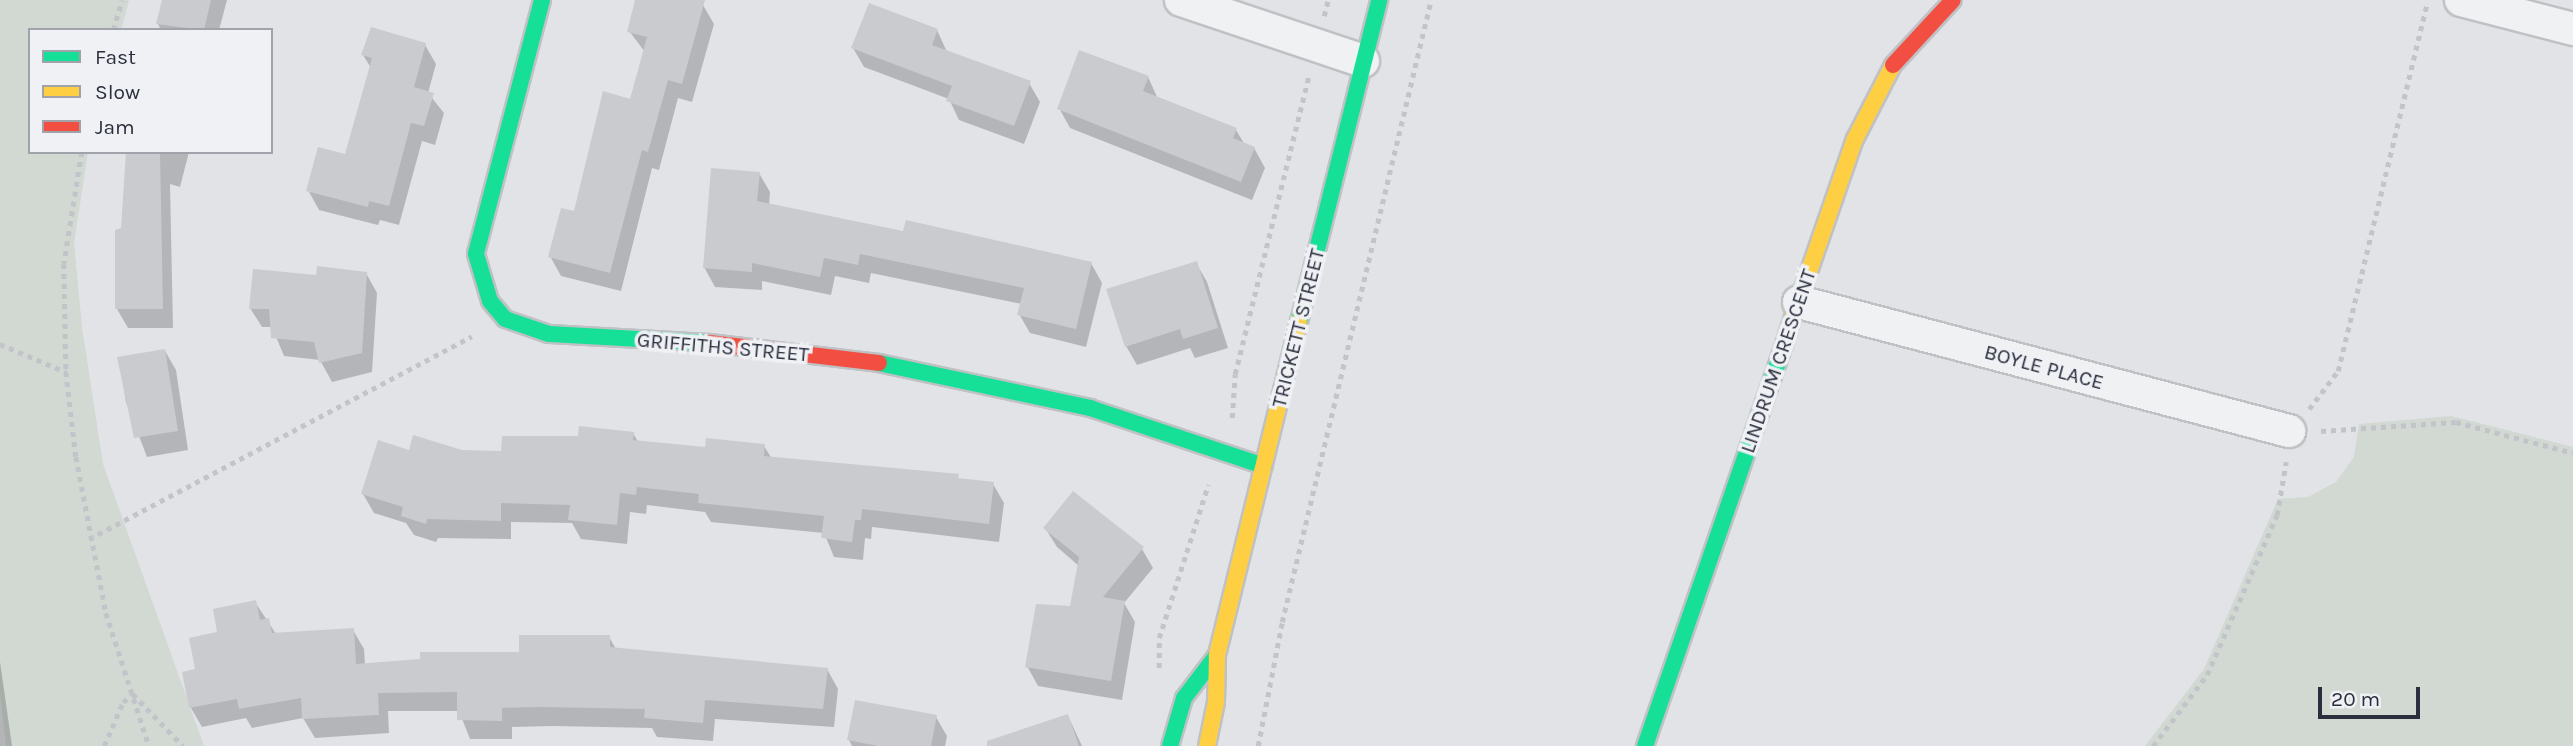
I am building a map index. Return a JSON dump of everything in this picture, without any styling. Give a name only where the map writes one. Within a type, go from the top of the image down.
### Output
[{"type":"street","points":[[505,319],[490,300],[476,254],[542,0]]},
{"type":"street","points":[[1181,0],[1363,61]]},
{"type":"street","name":"TRICKETT STREET","points":[[1207,746],[1216,702],[1217,655],[1378,0]]},
{"type":"street","name":"LINDRUM CRESCENT","points":[[1645,746],[1855,139],[1886,74],[1915,37],[1954,0]]},
{"type":"street","points":[[2461,0],[2573,29]]},
{"type":"street","name":"BOYLE PLACE","points":[[1798,302],[2289,431]]},
{"type":"street","name":"GRIFFITHS STREET","points":[[505,319],[549,334],[718,344],[918,370],[1090,408],[1264,466]]},
{"type":"street","name":"TRICKETT STREET","points":[[1170,746],[1184,698],[1217,655]]},
{"type":"path","points":[[114,28],[122,0]]},
{"type":"path","points":[[1233,416],[1235,374],[1328,0]]},
{"type":"path","points":[[1258,746],[1282,622],[1431,0]]},
{"type":"path","points":[[2153,746],[2207,675],[2277,515],[2289,431],[2338,371],[2428,0]]},
{"type":"path","points":[[82,154],[64,264],[66,372],[89,540],[149,746]]},
{"type":"path","points":[[89,540],[505,319]]},
{"type":"path","points":[[0,344],[66,372]]},
{"type":"path","points":[[2289,431],[2456,422],[2573,453]]},
{"type":"path","points":[[1158,680],[1159,638],[1211,479]]},
{"type":"path","points":[[104,746],[123,702],[133,694]]},
{"type":"path","points":[[133,694],[183,746]]},
{"type":"shaded area","points":[[0,0],[129,0],[122,28],[28,28],[28,154],[88,154],[74,243],[82,327],[103,464],[204,746],[6,746],[0,693]]},
{"type":"shaded area","points":[[2451,416],[2573,447],[2573,746],[2145,746],[2204,669],[2278,499],[2308,497],[2336,482],[2354,457],[2359,424]]},
{"type":"building","points":[[162,0],[211,0],[204,28],[156,24]]},
{"type":"building","points":[[635,0],[705,0],[682,84],[668,80],[648,152],[642,150],[610,273],[548,257],[561,208],[574,211],[603,91],[630,99],[647,37],[627,32]]},
{"type":"building","points":[[869,3],[938,29],[932,45],[1031,81],[1014,126],[946,101],[952,86],[851,48]]},
{"type":"building","points":[[371,27],[426,43],[414,87],[434,93],[424,126],[411,123],[389,206],[369,201],[368,207],[306,191],[318,147],[345,154],[372,58],[361,55]]},
{"type":"building","points":[[1079,50],[1149,76],[1143,91],[1237,128],[1233,138],[1255,147],[1241,182],[1057,109]]},
{"type":"building","points":[[126,154],[160,154],[163,309],[115,309],[115,230],[121,228]]},
{"type":"building","points":[[711,168],[760,172],[757,201],[903,231],[906,220],[1092,262],[1076,329],[1017,315],[1024,288],[860,254],[858,265],[824,258],[820,277],[752,263],[752,272],[703,268]]},
{"type":"building","points":[[1197,261],[1218,328],[1183,339],[1180,329],[1125,347],[1106,289]]},
{"type":"building","points":[[317,266],[367,272],[362,353],[319,363],[314,342],[271,338],[269,309],[249,309],[253,269],[316,275]]},
{"type":"building","points":[[165,349],[178,431],[134,438],[117,357]]},
{"type":"building","points":[[579,426],[634,432],[633,440],[705,447],[706,438],[765,444],[764,456],[959,474],[958,478],[994,482],[989,524],[862,509],[861,520],[855,520],[852,542],[821,538],[824,516],[698,503],[699,494],[637,487],[636,495],[620,493],[617,525],[568,520],[570,505],[501,503],[501,521],[427,519],[426,524],[401,516],[403,507],[361,494],[378,440],[409,450],[413,435],[462,450],[501,451],[502,436],[578,436]]},
{"type":"building","points":[[1073,491],[1144,547],[1103,597],[1125,601],[1111,681],[1025,667],[1036,604],[1070,606],[1079,557],[1043,528]]},
{"type":"building","points":[[256,600],[260,620],[269,618],[272,633],[354,628],[356,664],[420,659],[420,652],[519,652],[519,635],[610,635],[610,647],[828,668],[823,709],[705,700],[703,723],[644,718],[645,709],[542,707],[502,708],[502,721],[457,720],[457,692],[378,693],[379,715],[302,719],[301,698],[239,709],[237,699],[189,708],[182,672],[195,669],[189,638],[217,632],[213,609]]},
{"type":"building","points":[[855,700],[937,715],[931,746],[878,746],[847,740]]},
{"type":"building","points":[[1068,714],[1079,746],[987,746],[987,741]]},
{"type":"traffic: fast","points":[[542,0],[476,254],[490,301],[505,319],[549,334],[709,343]]},
{"type":"traffic: fast","points":[[1299,322],[1379,0]]},
{"type":"traffic: fast","points":[[1645,746],[1788,332]]},
{"type":"traffic: fast","points":[[879,363],[1090,408],[1264,466]]},
{"type":"traffic: fast","points":[[1170,746],[1184,698],[1217,655]]},
{"type":"traffic: slow","points":[[1788,332],[1855,139],[1893,65]]},
{"type":"traffic: slow","points":[[1207,746],[1216,702],[1217,655],[1299,322]]},
{"type":"traffic: jam","points":[[1893,65],[1953,0]]},
{"type":"traffic: jam","points":[[709,343],[879,363]]}]
